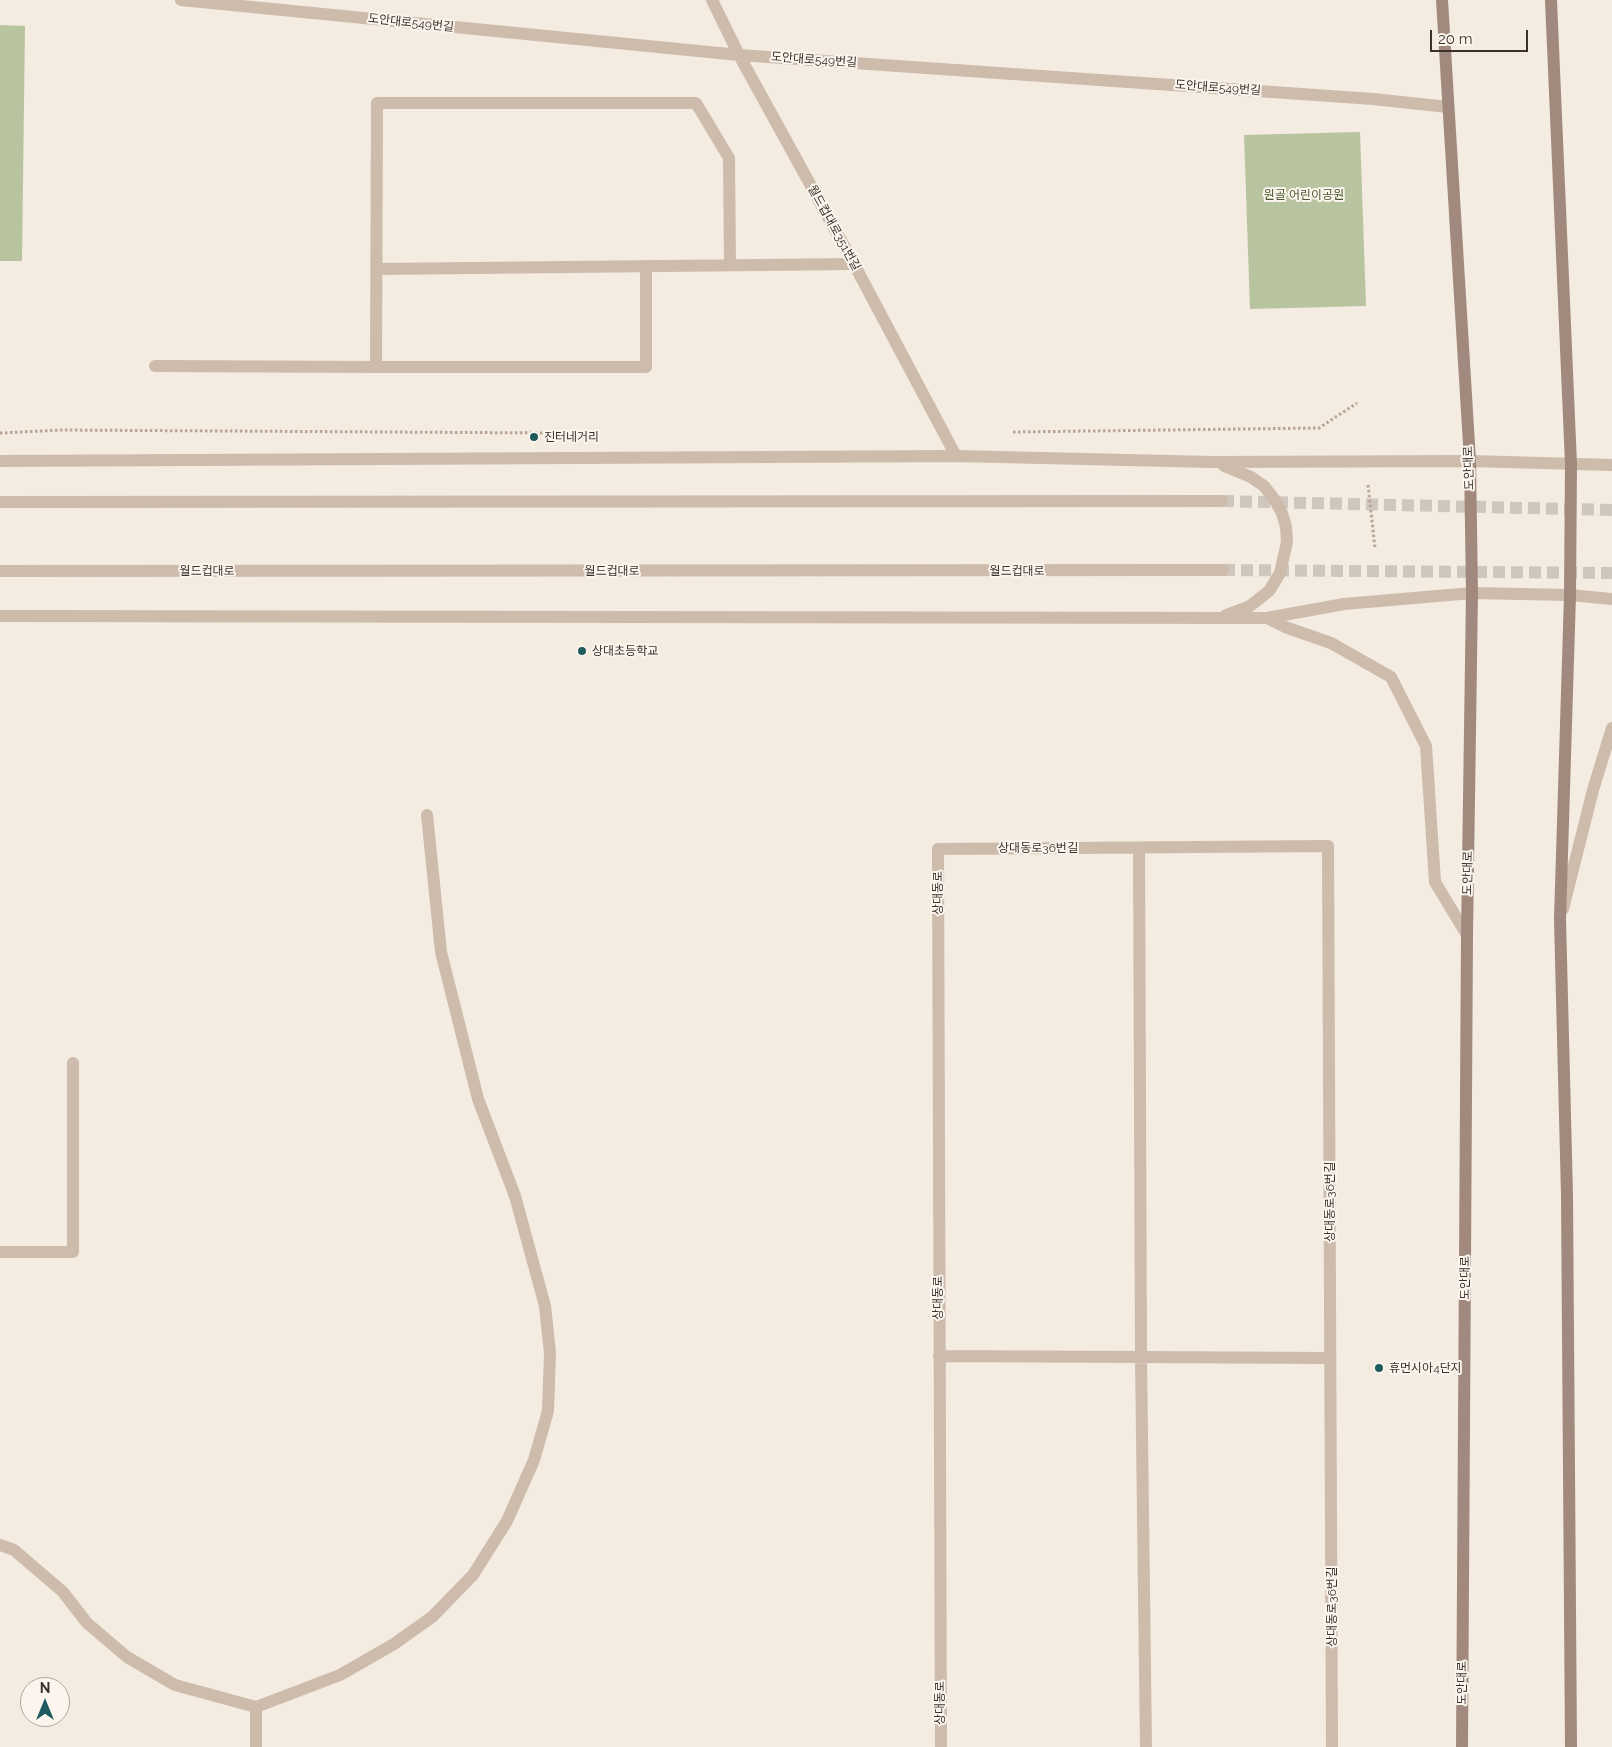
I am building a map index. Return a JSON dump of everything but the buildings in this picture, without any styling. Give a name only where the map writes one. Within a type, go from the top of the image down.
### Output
[{"type":"main road","name":"도안대로","points":[[1442,0],[1470,461],[1472,593],[1467,935],[1462,1747]]},
{"type":"main road","points":[[1551,0],[1571,464],[1570,595],[1560,919],[1567,1205],[1571,1747]]},
{"type":"street","name":"도안대로549번길","points":[[181,0],[739,55],[1363,99],[1448,107]]},
{"type":"street","name":"월드컵대로351번길","points":[[712,0],[739,55],[854,264],[956,456]]},
{"type":"street","points":[[376,368],[377,103],[696,103],[730,158],[730,265]]},
{"type":"street","points":[[377,269],[854,264]]},
{"type":"street","points":[[155,366],[376,368],[646,367],[646,266]]},
{"type":"street","points":[[0,461],[956,456],[1212,462],[1470,461],[1612,465]]},
{"type":"street","points":[[1212,462],[1236,470],[1264,486],[1282,513],[1286,527],[1287,542],[1280,573],[1269,591],[1250,606],[1214,618]]},
{"type":"street","points":[[0,502],[1222,502]]},
{"type":"street","name":"월드컵대로","points":[[0,571],[1223,570]]},
{"type":"street","points":[[0,616],[1267,618],[1344,604],[1472,593],[1570,595],[1612,599]]},
{"type":"street","points":[[1267,618],[1285,627],[1331,642],[1390,677],[1426,746],[1435,882],[1467,935]]},
{"type":"street","points":[[1560,919],[1612,728]]},
{"type":"street","points":[[0,1545],[14,1550],[63,1592],[87,1623],[127,1657],[175,1685],[256,1707],[340,1675],[394,1644],[432,1617],[473,1575],[507,1521],[534,1460],[548,1411],[550,1352],[545,1306],[515,1196],[478,1099],[441,952],[427,815]]},
{"type":"street","name":"상대동로36번길","points":[[938,849],[1328,846],[1332,1747]]},
{"type":"street","points":[[1139,848],[1141,1357],[1146,1747]]},
{"type":"street","name":"상대동로","points":[[938,849],[938,1356],[941,1747]]},
{"type":"street","points":[[0,1252],[73,1252],[73,1063]]},
{"type":"street","points":[[938,1356],[1330,1358]]},
{"type":"street","points":[[256,1707],[256,1747]]},
{"type":"path","points":[[1004,432],[1319,428],[1356,403]]},
{"type":"path","points":[[0,433],[61,430],[556,432]]},
{"type":"path","points":[[1368,484],[1375,548]]},
{"type":"green space","points":[[0,25],[25,26],[22,261],[0,261]]},
{"type":"green space","name":"원골 어린이공원","points":[[1360,132],[1366,306],[1250,309],[1244,135]]},
{"type":"tunnel","points":[[1222,501],[1612,510]]},
{"type":"tunnel","points":[[1223,570],[1612,573]]},
{"type":"place","name":"진터네거리","points":[[534,437]]},
{"type":"place","name":"상대초등학교","points":[[582,651]]},
{"type":"place","name":"휴먼시아4단지","points":[[1379,1368]]}]
